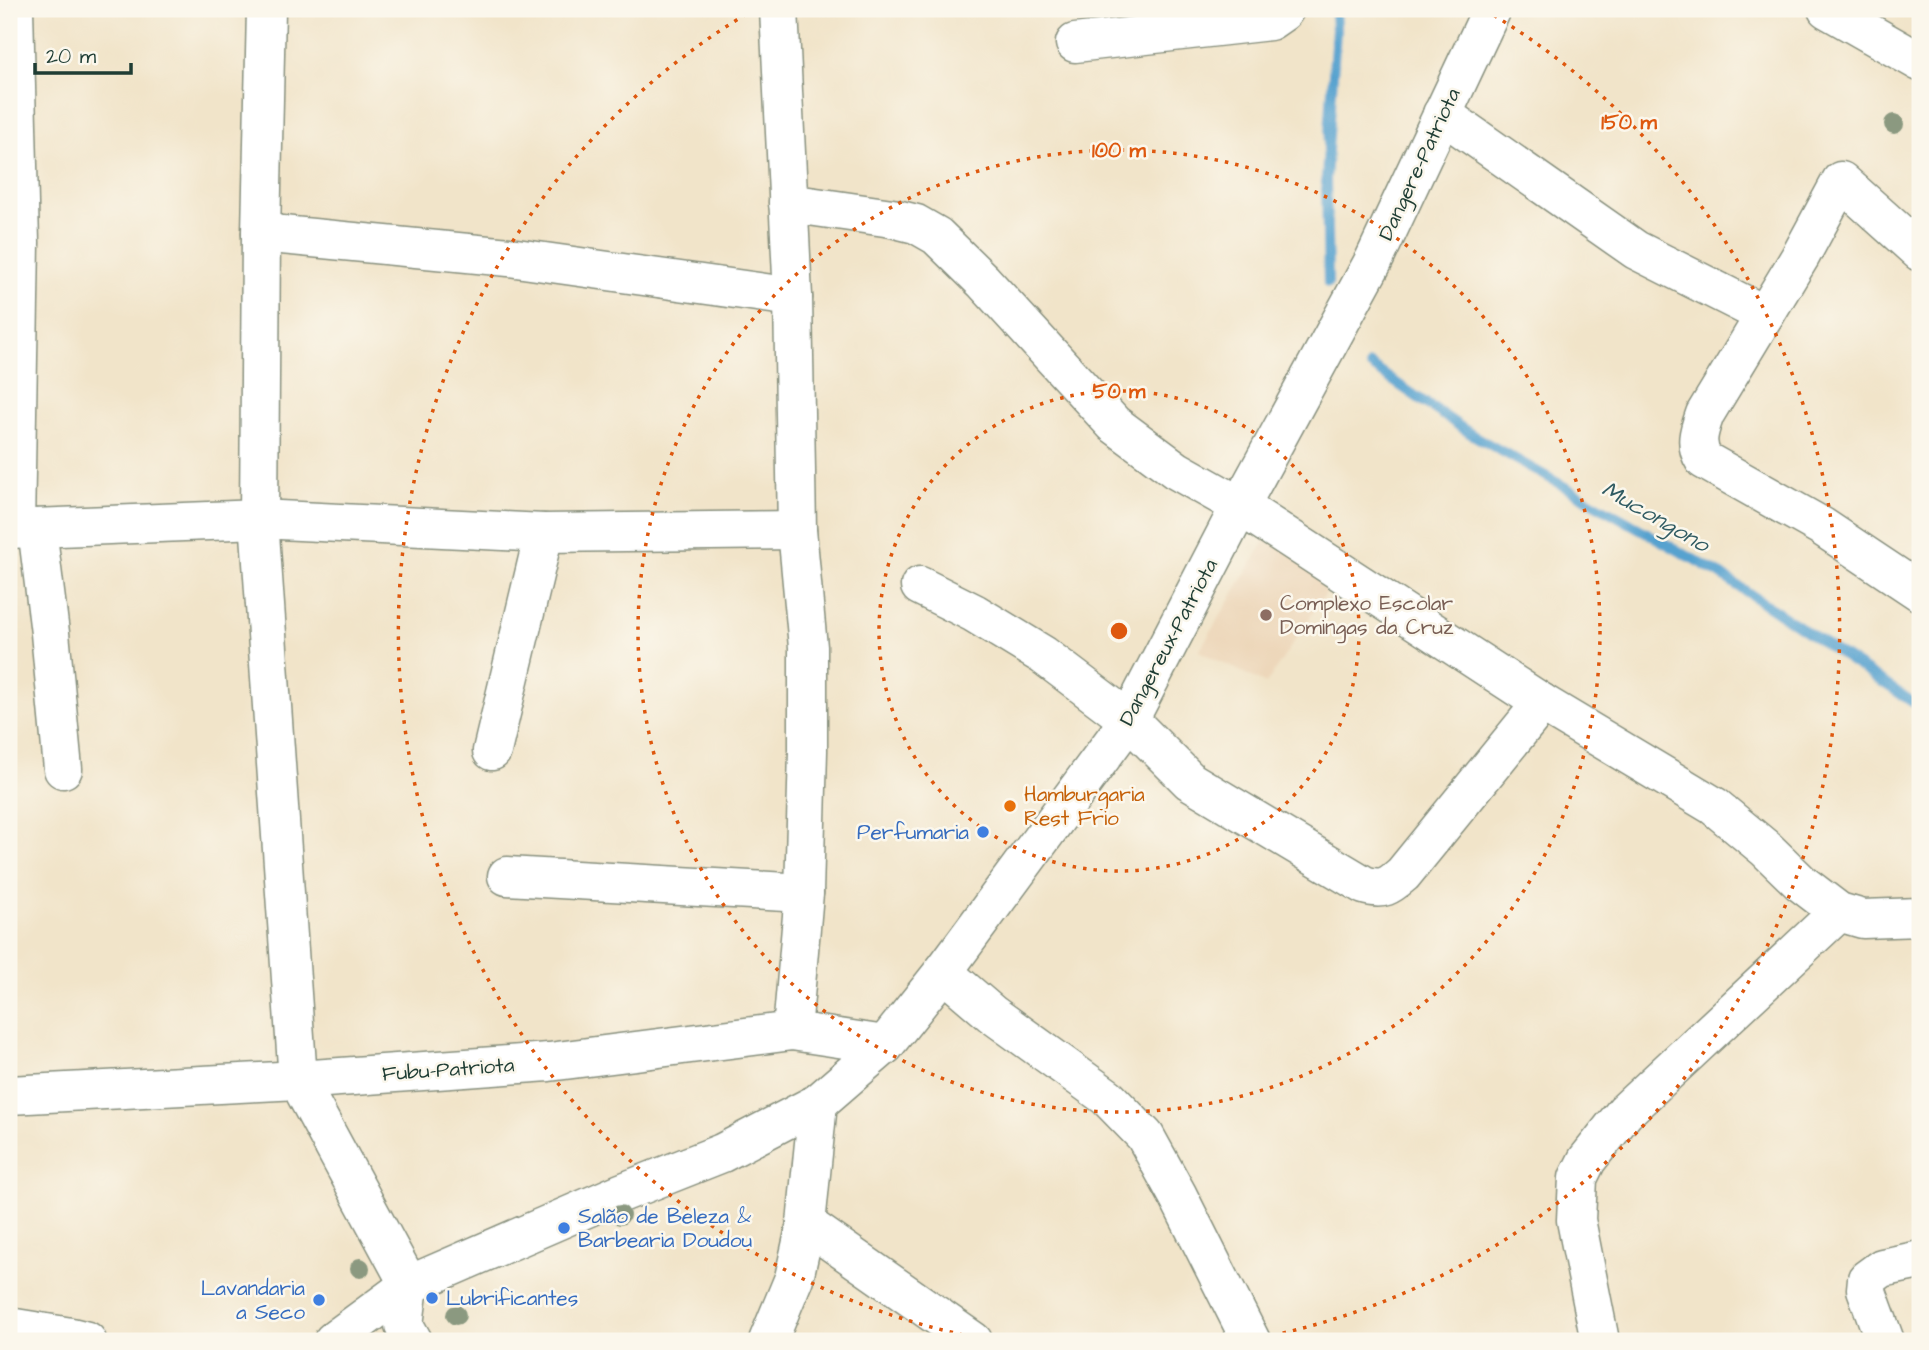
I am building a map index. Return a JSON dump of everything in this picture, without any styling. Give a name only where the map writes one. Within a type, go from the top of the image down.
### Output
[{"type":"street","points":[[13,9],[20,243],[20,528],[50,633],[63,769]]},
{"type":"street","points":[[266,9],[259,519],[298,1080],[409,1285],[404,1325],[413,1341]]},
{"type":"street","points":[[779,9],[793,297],[797,530],[808,647],[804,894],[792,1031]]},
{"type":"street","points":[[1074,43],[1270,21],[1284,9]]},
{"type":"street","name":"Dangere-Patriota","points":[[1343,318],[1374,260],[1492,9]]},
{"type":"street","points":[[1827,9],[1920,62]]},
{"type":"street","points":[[1442,114],[1636,250],[1765,315]]},
{"type":"street","points":[[1920,251],[1841,181],[1800,257],[1705,414],[1699,450],[1704,460],[1821,526],[1920,592]]},
{"type":"street","points":[[788,203],[892,218],[916,224],[937,236],[983,281],[1114,424],[1176,470],[1240,506],[1542,703],[1714,806],[1766,849],[1801,883],[1839,912],[1863,919],[1920,917]]},
{"type":"street","points":[[261,233],[509,257],[793,297]]},
{"type":"street","name":"Dangereux-Patriota","points":[[885,1045],[943,972],[1129,720],[1240,506],[1343,318]]},
{"type":"street","points":[[20,528],[259,519],[544,533],[797,530]]},
{"type":"street","points":[[492,751],[544,533]]},
{"type":"street","points":[[920,586],[974,613],[1043,655],[1129,720],[1190,781],[1364,885],[1375,888],[1389,886],[1403,874],[1542,703]]},
{"type":"street","points":[[507,876],[804,894]]},
{"type":"street","points":[[1600,1341],[1576,1220],[1577,1178],[1587,1160],[1625,1112],[1839,912]]},
{"type":"street","points":[[943,972],[992,1014],[1107,1097],[1145,1136],[1251,1341]]},
{"type":"street","name":"Fubu-Patriota","points":[[9,1096],[298,1080],[549,1062],[792,1031],[885,1045]]},
{"type":"street","points":[[333,1341],[409,1285],[621,1193],[722,1153],[818,1103],[885,1045]]},
{"type":"street","points":[[768,1341],[794,1278],[806,1224],[818,1103]]},
{"type":"street","points":[[806,1224],[973,1341]]},
{"type":"street","points":[[1885,1341],[1866,1289],[1867,1279],[1882,1268],[1920,1260]]},
{"type":"street","points":[[9,1327],[87,1341]]},
{"type":"shaded area","name":"Complexo Escolar Domingas da Cruz","points":[[1271,531],[1336,578],[1266,684],[1199,651]]},
{"type":"waterway","name":"Mucongono","points":[[1328,283],[1326,179],[1336,30],[1335,9]]},
{"type":"waterway","name":"Mucongono","points":[[1370,365],[1471,434],[1720,574],[1920,707]]},
{"type":"place","name":"Complexo Escolar Domingas da Cruz","points":[[1266,615]]},
{"type":"place","name":"Hamburgaria Rest Frio","points":[[1010,806]]},
{"type":"place","name":"Perfumaria","points":[[983,832]]},
{"type":"place","name":"Salão de Beleza & Barbearia Doudou","points":[[564,1228]]},
{"type":"place","name":"Lubrificantes","points":[[432,1298]]},
{"type":"place","name":"Lavandaria a Seco","points":[[319,1300]]}]
